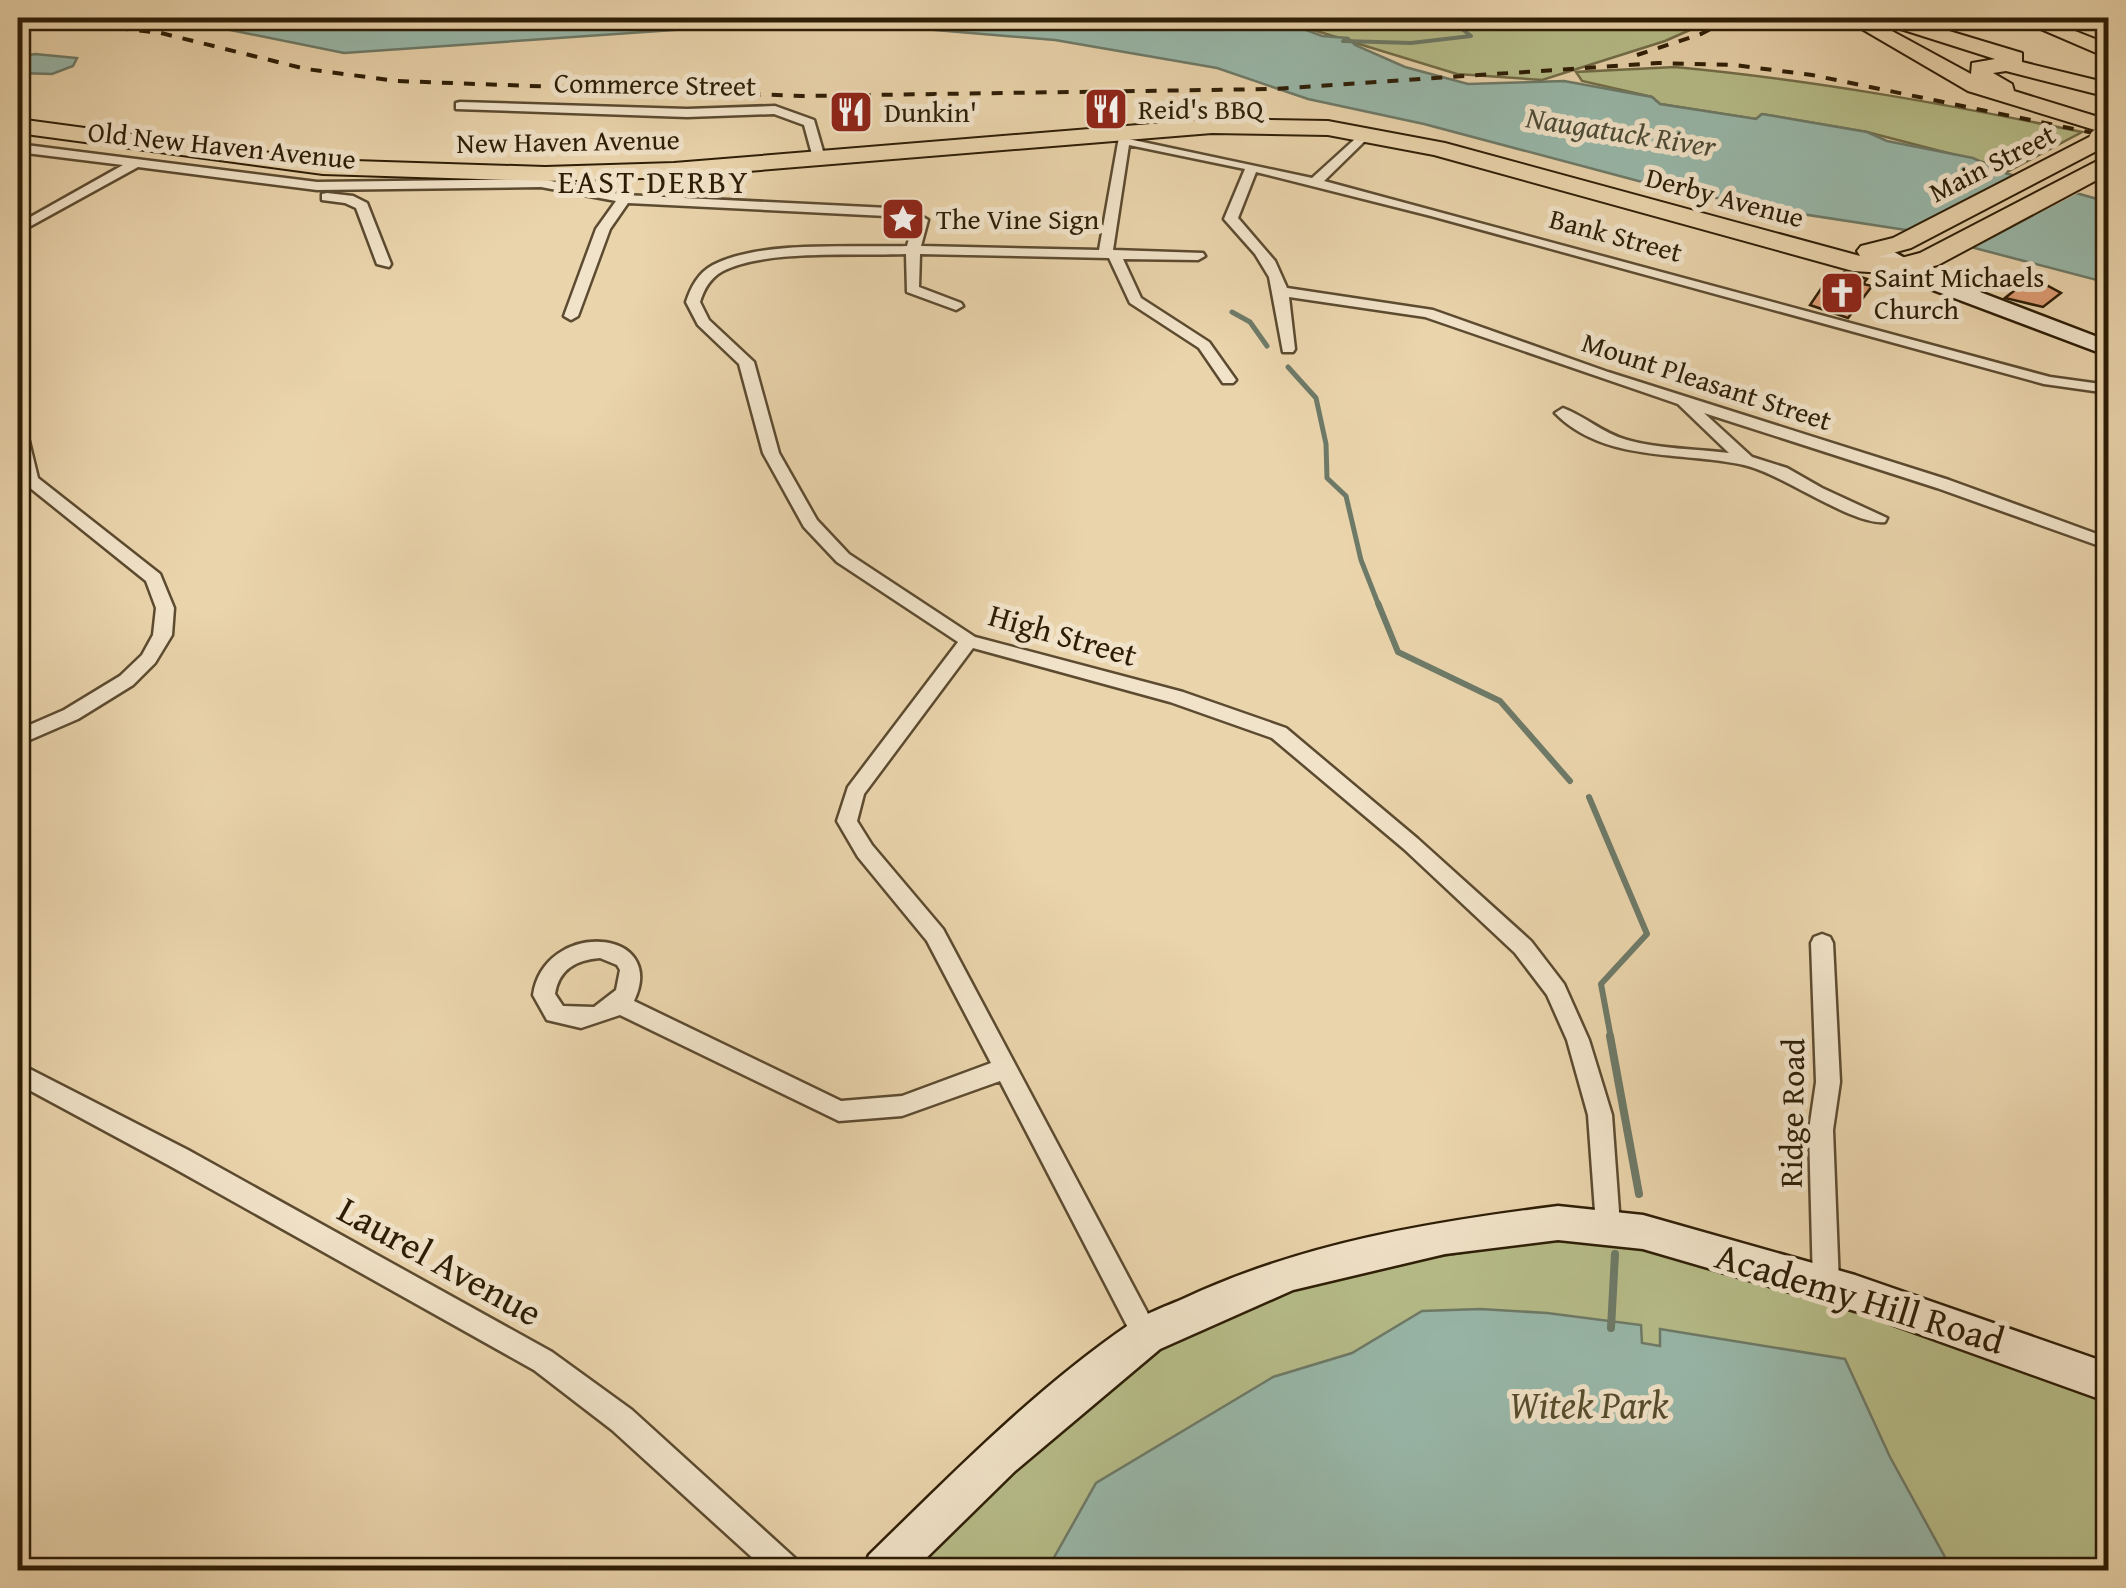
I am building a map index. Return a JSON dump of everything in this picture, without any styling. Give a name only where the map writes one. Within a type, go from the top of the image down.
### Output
[{"type":"highway","points":[[1854,18],[1976,86],[2106,134]]},
{"type":"highway","points":[[1884,18],[2103,77]]},
{"type":"highway","points":[[1910,18],[2017,49]]},
{"type":"highway","points":[[1950,18],[1958,28],[2103,77]]},
{"type":"highway","points":[[2025,18],[2103,77]]},
{"type":"highway","points":[[2045,18],[2108,43]]},
{"type":"highway","points":[[2103,77],[2006,64],[1984,66],[1978,72],[1989,83],[2015,92],[2108,113]]},
{"type":"highway","name":"Derby Avenue","points":[[1121,133],[1203,116],[1317,119],[1396,130],[1856,264],[1900,248]]},
{"type":"highway","name":"Derby Avenue","points":[[1121,133],[1262,124],[1366,134],[1464,152]]},
{"type":"highway","name":"New Haven Avenue","points":[[25,126],[323,167],[546,172],[674,170],[818,153],[1121,133]]},
{"type":"highway","name":"Main Street","points":[[1900,248],[2106,134]]},
{"type":"highway","name":"Main Street","points":[[1900,248],[1929,259],[2096,175]]},
{"type":"highway","name":"Derby Avenue","points":[[1663,206],[1852,250],[1900,248]]},
{"type":"main road","name":"Derby Avenue","points":[[1900,248],[1928,280],[2108,348]]},
{"type":"main road","name":"Academy Hill Road","points":[[884,1570],[1000,1456],[1146,1336],[1234,1294],[1344,1258],[1446,1237],[1527,1225],[1608,1225],[1643,1232],[1826,1284],[2022,1349],[2108,1383]]},
{"type":"street","name":"Commerce Street","points":[[460,106],[686,113],[775,110],[807,120],[818,153]]},
{"type":"street","name":"Old New Haven Avenue","points":[[25,126],[136,163],[317,186],[546,172],[624,198],[910,213],[921,220],[913,250]]},
{"type":"street","points":[[1121,133],[1110,255],[1135,300],[1204,344],[1228,380]]},
{"type":"street","name":"Bank Street","points":[[1121,133],[2015,373],[2108,390]]},
{"type":"street","points":[[1315,182],[1366,134]]},
{"type":"street","points":[[18,229],[136,163]]},
{"type":"street","points":[[1252,167],[1231,218],[1268,259],[1284,292],[1288,350]]},
{"type":"street","points":[[317,186],[319,194],[362,206],[384,264]]},
{"type":"street","points":[[571,316],[598,242],[624,198]]},
{"type":"street","points":[[913,250],[912,289],[956,306]]},
{"type":"street","name":"High Street","points":[[1198,256],[913,250],[745,257],[724,264],[706,277],[693,302],[703,322],[746,362],[771,453],[810,524],[843,558],[969,641],[1176,698],[1279,732],[1411,844],[1522,947],[1556,990],[1568,1014],[1600,1115],[1608,1225]]},
{"type":"street","name":"Mount Pleasant Street","points":[[1284,292],[1428,312],[1943,484],[2108,544]]},
{"type":"street","points":[[1683,400],[1746,460]]},
{"type":"street","points":[[1563,413],[1590,432],[1626,445],[1746,460],[1781,471],[1816,492],[1879,518]]},
{"type":"street","points":[[18,429],[30,480],[154,578],[165,596],[167,615],[153,650],[121,686],[83,711],[18,738]]},
{"type":"street","points":[[969,641],[854,792],[847,821],[865,851],[935,935],[1002,1069],[1146,1336]]},
{"type":"street","name":"Ridge Road","points":[[1822,943],[1828,1082],[1821,1130],[1826,1284]]},
{"type":"street","points":[[619,1004],[839,1111],[876,1112],[904,1106],[1002,1069]]},
{"type":"street","name":"Laurel Avenue","points":[[18,1073],[543,1361],[622,1420],[786,1570]]},
{"type":"green space","points":[[1274,18],[1717,18],[1665,41],[1542,80],[1457,74]]},
{"type":"green space","points":[[1675,67],[1879,94],[2082,132],[2005,173],[1990,164],[1867,132],[1762,114],[1756,119],[1660,104],[1652,97],[1582,81],[1576,72]]},
{"type":"green space","name":"Witek Park","points":[[1558,1238],[1667,1251],[2020,1364],[2108,1401],[2108,1570],[897,1570],[1024,1444],[1158,1344],[1252,1301],[1365,1268]]},
{"type":"water","name":"Naugatuck River","points":[[171,18],[1274,18],[1322,36],[1348,38],[1355,45],[1405,67],[1468,84],[1564,81],[1652,97],[1660,104],[1756,119],[1762,114],[1867,132],[1887,141],[1973,158],[2005,173],[2108,202],[2108,283],[1906,230],[1769,209],[1646,183],[1424,124],[1308,99],[1217,68],[1055,40],[816,20],[344,53]]},
{"type":"water","points":[[35,54],[77,58],[73,66],[52,74],[18,73],[18,57]]},
{"type":"water","points":[[1480,1309],[1641,1325],[1642,1343],[1660,1346],[1660,1329],[1845,1359],[1890,1457],[1952,1570],[1047,1570],[1096,1483],[1273,1377],[1352,1353],[1422,1311]]},
{"type":"pier","points":[[2024,173],[2084,190],[1970,249],[1905,232]]},
{"type":"building","name":"Saint Michaels Church","points":[[1844,272],[1867,279],[1863,284],[1872,286],[1848,318],[1810,305],[1831,274],[1840,277]]},
{"type":"building","points":[[2029,279],[2061,293],[2043,307],[2005,298]]},
{"type":"waterway","points":[[1343,41],[1411,43],[1471,36],[1448,18]]},
{"type":"waterway","points":[[1232,312],[1250,322],[1267,346]]},
{"type":"waterway","points":[[1288,367],[1316,398],[1326,444],[1327,478],[1346,496],[1361,560],[1379,606]]},
{"type":"waterway","points":[[1378,603],[1398,652],[1500,701],[1570,781]]},
{"type":"waterway","points":[[1589,797],[1647,934],[1601,984],[1611,1038]]},
{"type":"waterway","points":[[1610,1036],[1639,1194]]},
{"type":"waterway","points":[[1611,1328],[1615,1254]]},
{"type":"railway","points":[[30,18],[161,33],[306,69],[397,81],[803,96],[1273,89],[1658,63],[1734,65],[1812,75],[2108,136]]},
{"type":"railway","points":[[1637,55],[1701,34],[1731,18]]},
{"type":"place","name":"Reid's BBQ","points":[[1106,109]]},
{"type":"place","name":"Dunkin'","points":[[851,112]]},
{"type":"place","name":"The Vine Sign","points":[[903,219]]},
{"type":"place","name":"Saint Michaels Church","points":[[1842,293]]},
{"type":"district","name":"EAST DERBY","points":[[654,182]]}]
